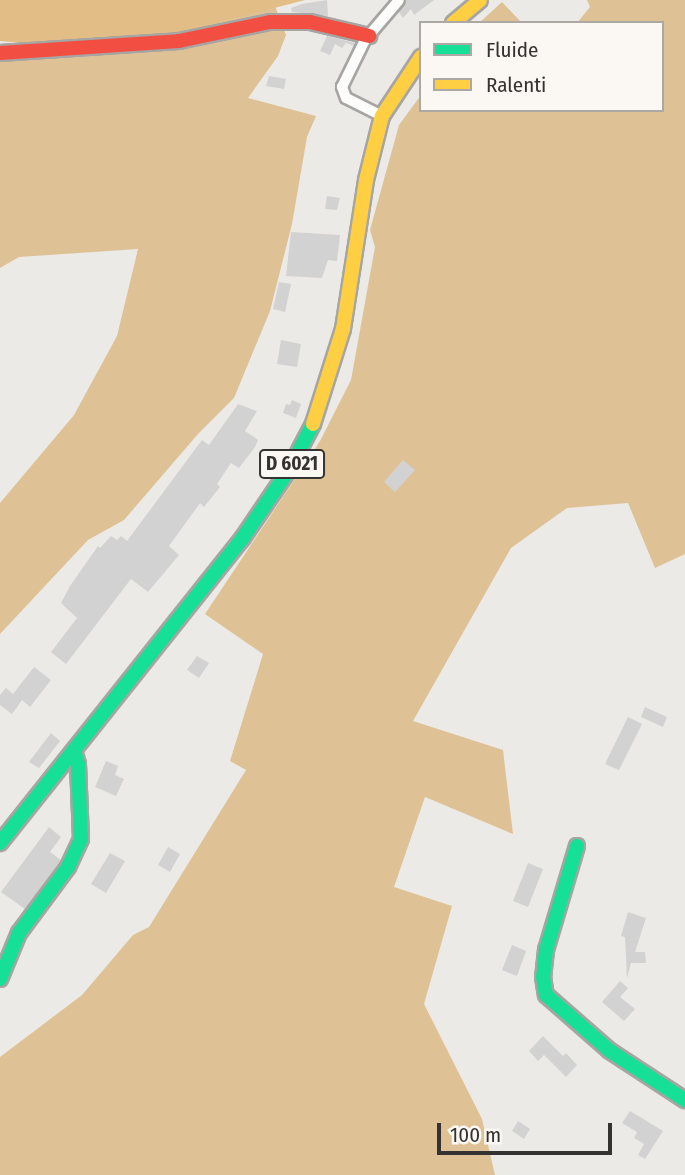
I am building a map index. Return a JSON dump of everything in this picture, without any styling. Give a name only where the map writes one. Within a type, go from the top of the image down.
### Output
[{"type":"street","points":[[382,116],[343,93],[349,70],[369,36],[399,0]]},
{"type":"street","points":[[455,21],[480,0]]},
{"type":"street","points":[[0,53],[179,41],[270,22],[310,22],[369,36]]},
{"type":"street","name":"D 6021","points":[[0,843],[270,501],[317,415],[343,329],[366,180],[382,116],[395,92],[419,60]]},
{"type":"street","points":[[0,979],[19,933],[68,867],[81,839],[78,764],[74,751]]},
{"type":"street","points":[[577,846],[546,950],[543,977],[546,995],[554,1005],[610,1051],[685,1100]]},
{"type":"shaded area","points":[[0,0],[305,0],[163,37],[44,45],[0,41]]},
{"type":"shaded area","points":[[587,0],[685,0],[685,554],[655,568],[628,503],[567,508],[511,548],[413,721],[503,750],[513,834],[425,797],[394,887],[452,906],[424,1004],[482,1119],[495,1175],[0,1175],[0,1057],[82,995],[133,935],[149,927],[246,770],[230,761],[263,654],[205,614],[320,441],[351,380],[375,247],[370,230],[399,125],[419,98],[419,112],[664,112],[664,21],[579,21],[590,7]]},
{"type":"shaded area","points":[[502,2],[520,21],[481,21]]},
{"type":"shaded area","points":[[275,6],[286,35],[278,56],[248,98],[316,116],[307,137],[292,224],[270,311],[234,398],[198,434],[124,520],[88,540],[0,634],[0,503],[74,415],[117,336],[138,249],[19,257],[0,268],[0,48],[167,36]]},
{"type":"building","points":[[327,0],[328,16],[292,12],[291,8],[302,4]]},
{"type":"building","points":[[406,0],[434,0],[414,15],[411,9],[403,18],[399,12]]},
{"type":"building","points":[[327,36],[355,43],[354,46],[346,43],[342,48],[335,44],[330,55],[320,51]]},
{"type":"building","points":[[269,76],[286,79],[284,89],[266,86]]},
{"type":"building","points":[[327,196],[340,198],[337,210],[325,209]]},
{"type":"building","points":[[291,232],[340,235],[337,261],[328,260],[322,278],[286,276]]},
{"type":"building","points":[[279,282],[291,284],[285,312],[273,309]]},
{"type":"building","points":[[281,340],[301,344],[297,367],[277,364]]},
{"type":"building","points":[[292,400],[301,404],[296,418],[283,413],[286,404],[290,405]]},
{"type":"building","points":[[238,404],[257,411],[245,431],[258,440],[255,447],[239,468],[231,463],[217,484],[220,487],[204,507],[200,503],[169,546],[179,555],[148,592],[131,579],[66,664],[51,652],[77,618],[61,603],[70,586],[98,546],[100,548],[111,536],[117,540],[121,536],[127,541],[202,440],[209,445]]},
{"type":"building","points":[[403,460],[415,470],[395,492],[384,482]]},
{"type":"building","points":[[197,656],[209,663],[199,678],[187,670]]},
{"type":"building","points":[[34,667],[51,680],[30,707],[22,700],[12,714],[0,705],[0,695],[6,688],[13,694]]},
{"type":"building","points":[[645,707],[667,717],[663,727],[641,717]]},
{"type":"building","points":[[628,717],[642,724],[619,770],[605,764]]},
{"type":"building","points":[[51,733],[60,741],[39,768],[29,762]]},
{"type":"building","points":[[106,761],[118,766],[115,775],[124,779],[116,796],[95,787]]},
{"type":"building","points":[[49,827],[61,837],[50,852],[61,860],[25,909],[1,892]]},
{"type":"building","points":[[168,847],[180,854],[170,872],[158,865]]},
{"type":"building","points":[[110,853],[125,861],[106,893],[91,884]]},
{"type":"building","points":[[528,863],[543,869],[528,907],[513,901]]},
{"type":"building","points":[[628,912],[646,918],[635,952],[645,952],[646,963],[631,963],[627,978],[625,937],[621,936]]},
{"type":"building","points":[[512,945],[526,951],[517,976],[502,970]]},
{"type":"building","points":[[620,981],[628,988],[620,997],[635,1009],[624,1021],[602,1002]]},
{"type":"building","points":[[543,1036],[563,1056],[566,1053],[577,1065],[566,1077],[544,1055],[538,1061],[529,1051]]},
{"type":"building","points":[[630,1111],[663,1131],[645,1159],[638,1155],[644,1144],[634,1138],[637,1132],[622,1123]]},
{"type":"building","points":[[518,1121],[530,1129],[524,1139],[512,1131]]},
{"type":"traffic: fast","points":[[0,843],[242,539],[290,468],[313,424]]},
{"type":"traffic: fast","points":[[0,979],[19,933],[68,867],[81,839],[78,764],[74,751]]},
{"type":"traffic: fast","points":[[577,846],[546,950],[543,977],[546,995],[610,1051],[685,1100]]},
{"type":"traffic: slow","points":[[455,21],[480,0]]},
{"type":"traffic: slow","points":[[313,424],[343,329],[366,180],[382,116],[419,60]]},
{"type":"traffic: jam","points":[[0,53],[179,41],[270,22],[310,22],[369,36]]}]
